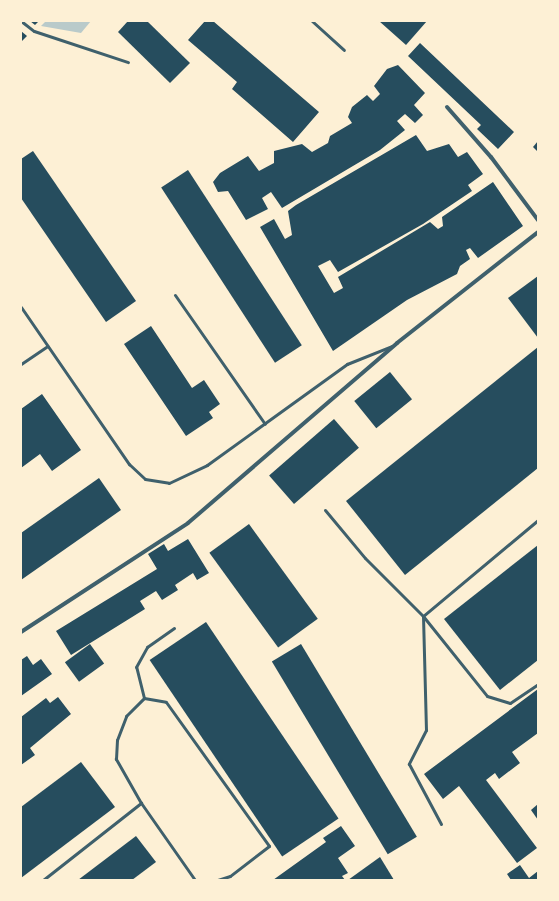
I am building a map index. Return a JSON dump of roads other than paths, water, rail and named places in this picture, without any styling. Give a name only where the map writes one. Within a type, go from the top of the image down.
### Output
[{"type":"street","points":[[447,107],[491,157],[538,220]]},
{"type":"street","points":[[21,632],[188,523],[398,343],[538,232]]},
{"type":"lane","points":[[21,21],[34,31],[128,62]]},
{"type":"lane","points":[[312,21],[344,50]]},
{"type":"lane","points":[[175,295],[265,424]]},
{"type":"lane","points":[[21,307],[129,464],[145,479],[168,483],[207,465],[347,364],[398,343]]},
{"type":"lane","points":[[21,364],[48,346]]},
{"type":"lane","points":[[325,510],[364,558],[423,616],[487,696],[510,703],[538,684]]},
{"type":"lane","points":[[423,616],[538,520]]},
{"type":"lane","points":[[423,616],[426,730],[409,764],[441,824]]},
{"type":"lane","points":[[144,698],[136,667],[147,648],[174,628]]},
{"type":"lane","points":[[144,698],[126,716],[117,740],[116,759],[141,803],[193,879]]},
{"type":"lane","points":[[144,698],[166,702],[269,846],[230,876],[218,880]]},
{"type":"lane","points":[[43,880],[141,803]]}]
